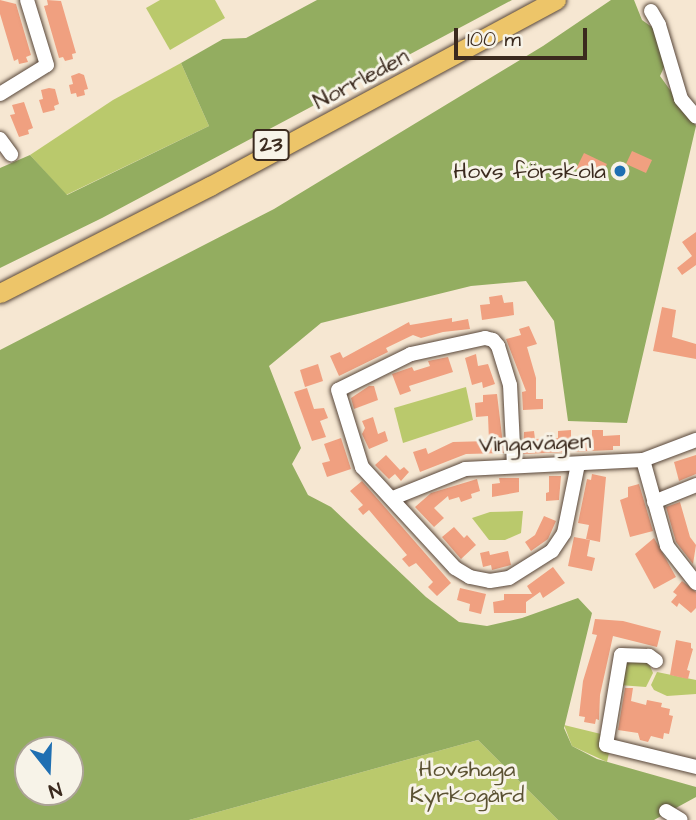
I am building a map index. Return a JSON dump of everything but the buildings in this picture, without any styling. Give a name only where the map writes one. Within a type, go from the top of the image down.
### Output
[{"type":"highway","name":"Norrleden","points":[[0,283],[276,142],[538,0]]},
{"type":"highway","name":"Norrleden","points":[[0,293],[210,186],[556,0]]},
{"type":"street","points":[[0,94],[47,65],[27,0]]},
{"type":"street","points":[[651,11],[659,25],[681,99],[696,117]]},
{"type":"street","points":[[0,139],[11,154]]},
{"type":"street","points":[[514,466],[510,385],[498,346],[493,340],[485,338],[411,354],[338,390],[362,467],[454,568],[470,577],[498,581],[534,564],[559,544],[564,533],[578,464]]},
{"type":"street","name":"Vingavägen","points":[[393,498],[465,469],[643,460],[696,440]]},
{"type":"street","points":[[643,460],[667,546],[696,583]]},
{"type":"street","points":[[654,502],[696,485]]},
{"type":"street","points":[[656,661],[649,656],[621,655],[606,745],[696,767]]},
{"type":"street","points":[[666,811],[681,820]]},
{"type":"green space","points":[[160,0],[215,0],[225,18],[170,50],[146,8]]},
{"type":"green space","points":[[317,0],[512,0],[102,218],[0,268],[0,168],[30,155],[67,195],[209,126],[181,63],[223,39],[246,38]]},
{"type":"green space","points":[[611,0],[634,0],[642,20],[656,30],[665,65],[660,76],[696,126],[627,423],[568,421],[554,321],[526,281],[471,286],[321,323],[269,366],[301,448],[292,464],[308,495],[331,507],[426,597],[459,622],[487,626],[522,618],[578,598],[592,613],[564,728],[572,746],[597,759],[696,787],[696,797],[654,820],[558,820],[478,740],[189,820],[0,820],[0,350],[274,209],[543,46]]},
{"type":"green space","points":[[181,63],[209,126],[66,195],[30,155],[113,100]]},
{"type":"green space","points":[[466,387],[473,420],[403,443],[394,408]]},
{"type":"green space","points":[[523,511],[521,533],[505,540],[489,540],[472,518],[490,512]]},
{"type":"green space","points":[[632,657],[649,664],[653,673],[646,687],[619,685],[621,665]]},
{"type":"green space","points":[[657,672],[696,680],[696,694],[667,696],[654,690],[651,685]]},
{"type":"green space","points":[[564,725],[601,734],[609,753],[607,762],[572,746]]},
{"type":"green space","name":"Hovshaga Kyrkogård","points":[[478,740],[558,820],[189,820]]},
{"type":"place","name":"Hovs förskola","points":[[620,171]]}]
